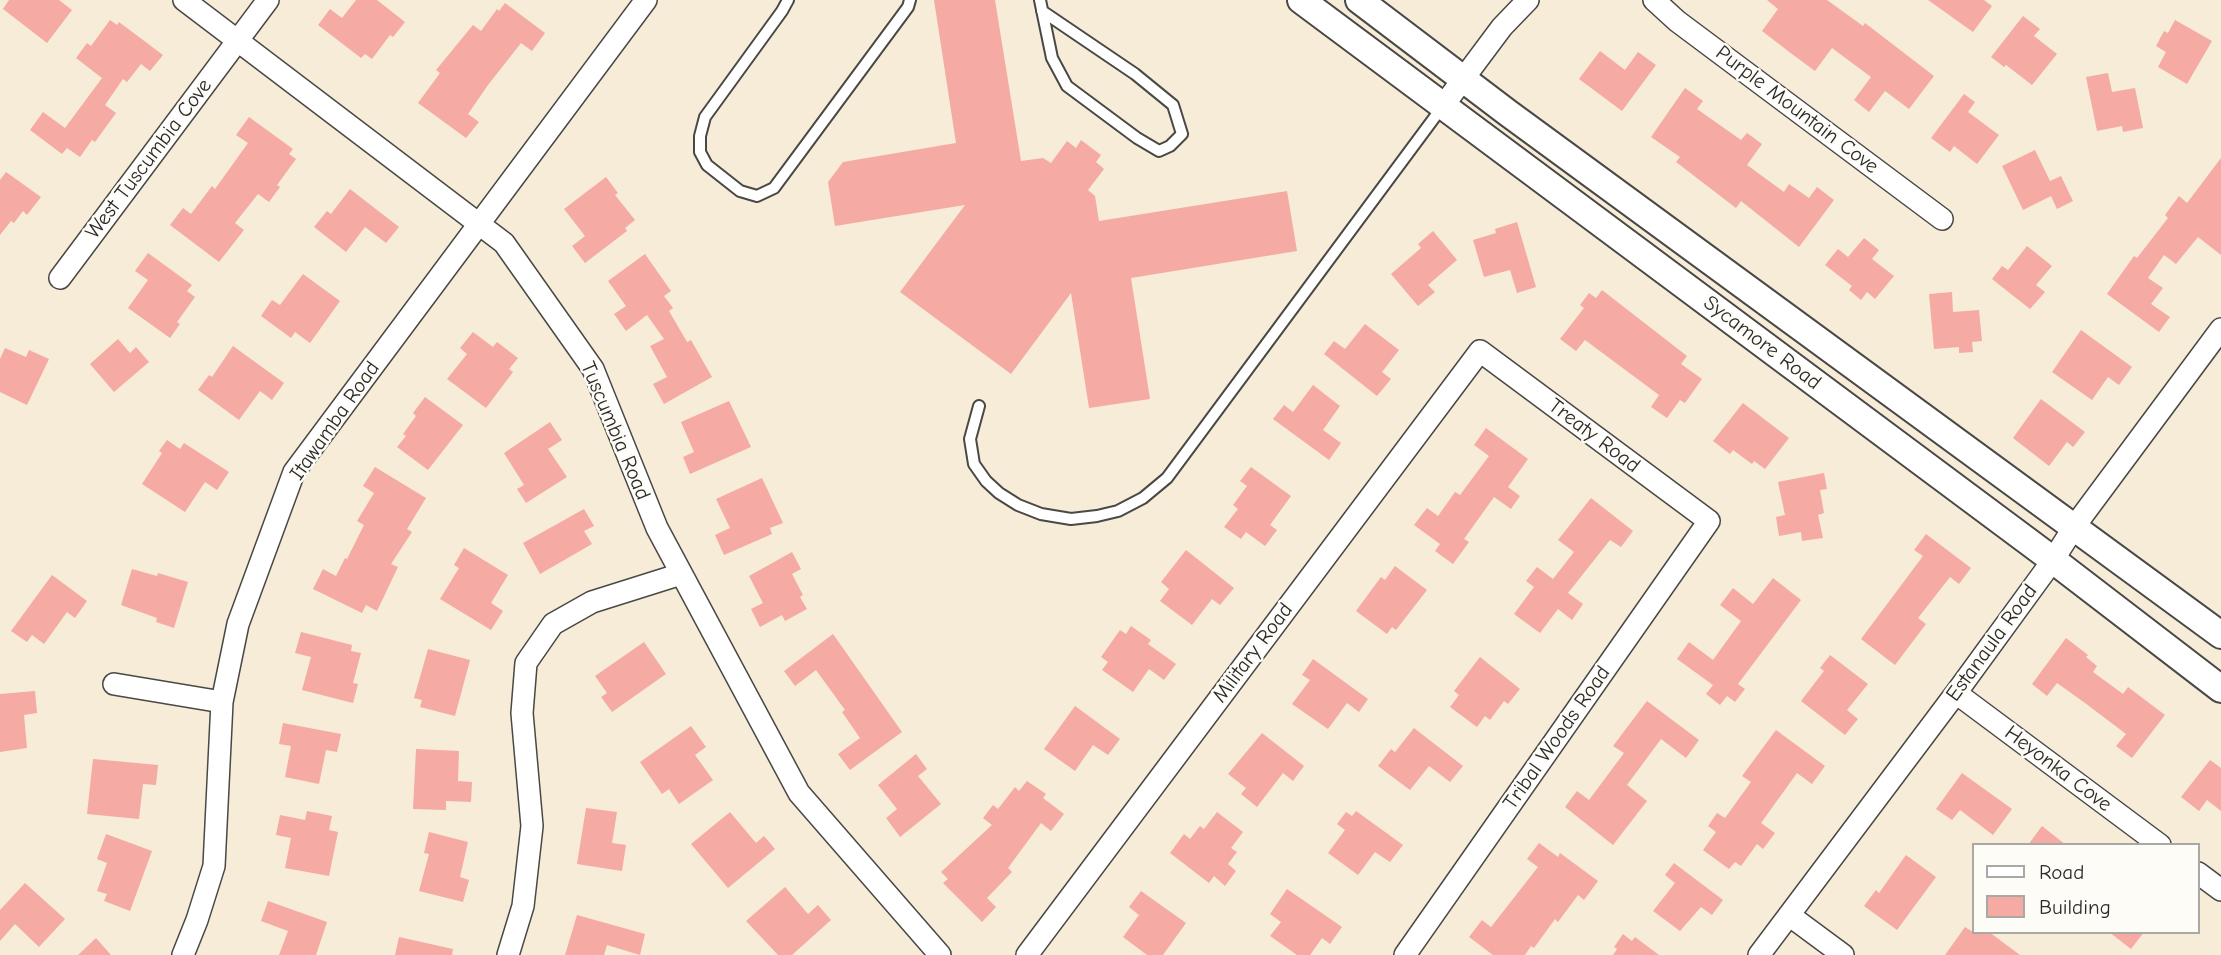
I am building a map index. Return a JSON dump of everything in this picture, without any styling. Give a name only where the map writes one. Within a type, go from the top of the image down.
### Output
[{"type":"street","name":"Tuscumbia Road","points":[[184,0],[505,243],[593,369],[657,528],[799,793],[940,955]]},
{"type":"street","name":"West Tuscumbia Cove","points":[[60,278],[268,0]]},
{"type":"street","name":"Itawamba Road","points":[[183,955],[214,866],[222,702],[238,624],[294,472],[646,0]]},
{"type":"street","name":"Sycamore Road","points":[[1301,0],[2221,689]]},
{"type":"street","name":"Sycamore Road","points":[[1359,0],[1462,79],[2221,635]]},
{"type":"street","points":[[1443,106],[1502,27],[1528,0]]},
{"type":"street","name":"Purple Mountain Cove","points":[[1654,0],[1677,21],[1942,219]]},
{"type":"street","name":"Estanaula Road","points":[[1759,955],[1956,693],[2053,561],[2074,527],[2221,329]]},
{"type":"street","name":"Treaty Road","points":[[1479,351],[1709,521]]},
{"type":"street","name":"Military Road","points":[[1027,955],[1479,351]]},
{"type":"street","name":"Tribal Woods Road","points":[[1405,955],[1709,521]]},
{"type":"street","points":[[508,955],[523,906],[532,827],[522,713],[526,663],[553,624],[592,601],[681,574]]},
{"type":"street","points":[[114,684],[222,702]]},
{"type":"street","name":"Heyonka Cove","points":[[1956,693],[2157,843]]},
{"type":"street","points":[[2200,874],[2221,890]]},
{"type":"street","points":[[1790,915],[1843,955]]},
{"type":"lane","points":[[788,0],[705,117],[700,136],[700,152],[707,165],[740,191],[757,197],[774,188],[908,7],[909,0]]},
{"type":"lane","points":[[1041,6],[1173,104],[1182,134],[1170,146],[1159,151],[1067,86],[1052,58],[1041,6]]},
{"type":"lane","points":[[979,406],[970,439],[974,464],[986,481],[1018,505],[1041,514],[1071,519],[1118,510],[1143,498],[1167,478],[1443,106]]},
{"type":"building","points":[[9,0],[59,0],[72,10],[47,43],[3,9]]},
{"type":"building","points":[[356,0],[377,0],[405,22],[393,37],[390,35],[372,59],[365,54],[361,58],[318,25],[330,9],[342,18]]},
{"type":"building","points":[[934,0],[995,0],[1021,161],[1043,158],[1051,163],[1067,141],[1076,148],[1081,140],[1101,155],[1096,162],[1104,169],[1088,190],[1095,196],[1099,221],[1287,191],[1297,251],[1131,278],[1150,399],[1089,408],[1071,293],[1011,374],[900,292],[965,205],[835,226],[828,182],[843,162],[956,143]]},
{"type":"building","points":[[1767,0],[1827,0],[1863,26],[1865,23],[1934,76],[1909,109],[1885,91],[1869,112],[1854,100],[1871,77],[1832,48],[1815,71],[1762,31],[1778,9]]},
{"type":"building","points":[[1928,0],[1984,0],[1992,6],[1973,32]]},
{"type":"building","points":[[505,3],[545,33],[532,51],[521,43],[488,85],[468,114],[479,122],[466,138],[418,103],[440,73],[436,70],[473,25],[481,31],[497,9],[499,11]]},
{"type":"building","points":[[2023,16],[2040,29],[2034,36],[2057,54],[2032,85],[1991,57]]},
{"type":"building","points":[[110,20],[117,25],[119,22],[163,55],[150,71],[141,64],[127,82],[123,79],[105,105],[116,113],[95,142],[92,140],[80,157],[67,148],[62,154],[30,130],[43,112],[65,128],[102,78],[76,58],[87,43],[91,46]]},
{"type":"building","points":[[2175,20],[2212,41],[2187,84],[2158,67],[2166,52],[2156,46],[2164,31],[2168,33]]},
{"type":"building","points":[[1600,51],[1625,70],[1638,52],[1656,65],[1622,111],[1579,79]]},
{"type":"building","points":[[2108,73],[2112,92],[2135,88],[2143,128],[2123,132],[2122,126],[2097,131],[2086,77]]},
{"type":"building","points":[[1685,88],[1703,101],[1697,109],[1741,140],[1747,133],[1762,144],[1747,165],[1784,192],[1789,184],[1809,198],[1817,187],[1834,200],[1799,247],[1741,201],[1736,208],[1676,162],[1680,157],[1651,137]]},
{"type":"building","points":[[1964,94],[1975,102],[1968,112],[1999,135],[1977,164],[1954,146],[1950,152],[1931,138]]},
{"type":"building","points":[[249,117],[293,149],[289,154],[296,159],[277,185],[280,187],[269,202],[258,194],[235,223],[244,230],[219,262],[170,225],[183,208],[191,214],[212,186],[215,189],[248,143],[236,135]]},
{"type":"building","points":[[2035,150],[2050,181],[2061,176],[2073,201],[2057,209],[2051,196],[2023,210],[2002,166]]},
{"type":"building","points":[[2221,158],[2221,255],[2198,237],[2176,264],[2164,255],[2148,278],[2163,288],[2151,304],[2170,317],[2159,332],[2107,294],[2134,256],[2137,258],[2168,218],[2165,215],[2179,196],[2187,203]]},
{"type":"building","points":[[6,172],[41,197],[27,215],[23,211],[0,235],[0,180]]},
{"type":"building","points":[[606,177],[618,193],[615,195],[635,220],[625,228],[627,231],[585,263],[572,246],[585,236],[564,209]]},
{"type":"building","points":[[350,189],[399,227],[386,243],[365,227],[346,252],[314,227],[327,211],[331,214]]},
{"type":"building","points":[[1517,222],[1536,287],[1517,293],[1510,270],[1484,277],[1473,240],[1496,233],[1495,229]]},
{"type":"building","points":[[1433,231],[1457,260],[1428,285],[1435,292],[1418,306],[1391,274],[1421,248],[1418,244]]},
{"type":"building","points":[[1864,238],[1879,250],[1872,259],[1894,276],[1875,299],[1867,292],[1861,300],[1849,290],[1852,286],[1825,265],[1838,249],[1848,257]]},
{"type":"building","points":[[2027,246],[2052,266],[2036,285],[2045,292],[2030,309],[1992,279],[2002,266],[2008,270]]},
{"type":"building","points":[[148,253],[192,285],[187,291],[195,297],[177,322],[180,324],[170,338],[128,308],[148,280],[135,271]]},
{"type":"building","points":[[645,254],[671,291],[664,296],[673,308],[669,311],[687,342],[691,340],[712,377],[664,404],[653,384],[667,377],[650,346],[664,339],[647,315],[626,331],[614,314],[626,306],[608,281]]},
{"type":"building","points":[[303,274],[340,301],[310,343],[295,332],[291,338],[261,316],[272,300],[280,305]]},
{"type":"building","points":[[1602,290],[1687,356],[1681,364],[1702,379],[1685,403],[1680,400],[1667,418],[1651,407],[1659,395],[1585,340],[1576,351],[1560,339],[1584,308],[1580,305],[1589,293],[1596,298]]},
{"type":"building","points":[[1952,292],[1953,312],[1979,310],[1982,341],[1972,342],[1973,352],[1959,353],[1959,347],[1934,349],[1929,294]]},
{"type":"building","points":[[1365,324],[1399,350],[1382,372],[1391,379],[1377,396],[1324,354],[1334,341],[1345,349]]},
{"type":"building","points":[[2081,330],[2132,367],[2119,385],[2108,377],[2092,400],[2052,372]]},
{"type":"building","points":[[473,332],[493,347],[497,342],[518,358],[509,369],[513,372],[486,408],[447,379],[467,354],[460,348]]},
{"type":"building","points":[[118,339],[130,353],[136,347],[149,362],[114,392],[90,364]]},
{"type":"building","points":[[233,346],[284,383],[272,400],[260,391],[239,420],[198,390],[209,375],[212,377]]},
{"type":"building","points":[[5,348],[26,357],[29,350],[49,359],[27,405],[0,392],[0,359]]},
{"type":"building","points":[[1313,385],[1340,406],[1323,430],[1341,443],[1329,460],[1273,419],[1284,405],[1293,412]]},
{"type":"building","points":[[425,397],[463,425],[428,470],[397,447],[416,416],[413,413]]},
{"type":"building","points":[[2041,399],[2085,432],[2073,447],[2067,442],[2049,466],[2013,438]]},
{"type":"building","points":[[729,401],[751,447],[690,474],[683,457],[694,452],[681,422]]},
{"type":"building","points":[[1743,403],[1789,438],[1765,469],[1754,461],[1752,464],[1733,450],[1730,454],[1713,441]]},
{"type":"building","points":[[550,422],[562,440],[548,449],[567,477],[526,503],[517,489],[524,485],[504,453]]},
{"type":"building","points":[[1486,428],[1528,459],[1508,487],[1520,496],[1511,509],[1494,497],[1464,539],[1469,542],[1453,564],[1435,551],[1440,544],[1414,525],[1427,508],[1438,516],[1455,492],[1460,495],[1489,456],[1474,445]]},
{"type":"building","points":[[167,440],[180,449],[184,443],[229,472],[217,490],[205,482],[185,512],[142,484]]},
{"type":"building","points":[[375,467],[426,498],[407,529],[412,532],[391,564],[398,567],[377,611],[366,605],[362,613],[313,589],[323,569],[336,576],[345,558],[347,559],[364,525],[357,521],[374,493],[363,486]]},
{"type":"building","points":[[1251,467],[1291,496],[1270,525],[1277,530],[1265,546],[1246,532],[1241,539],[1224,527],[1238,509],[1233,505],[1247,486],[1240,481]]},
{"type":"building","points":[[1824,473],[1827,489],[1820,490],[1824,513],[1818,515],[1823,538],[1802,541],[1801,532],[1779,536],[1776,517],[1785,515],[1778,482]]},
{"type":"building","points":[[762,478],[783,523],[770,528],[772,534],[724,555],[715,535],[730,528],[716,499]]},
{"type":"building","points":[[1591,498],[1633,531],[1621,547],[1610,540],[1568,593],[1583,604],[1572,620],[1558,609],[1540,633],[1514,614],[1534,587],[1526,581],[1537,567],[1553,579],[1574,552],[1558,540]]},
{"type":"building","points":[[584,509],[594,526],[584,531],[592,544],[540,574],[523,543]]},
{"type":"building","points":[[1926,534],[1971,568],[1959,584],[1950,577],[1918,618],[1926,624],[1895,665],[1861,639],[1923,556],[1914,550]]},
{"type":"building","points":[[464,548],[508,575],[491,603],[503,611],[491,630],[440,599],[459,568],[454,565]]},
{"type":"building","points":[[1186,550],[1234,588],[1220,605],[1212,599],[1192,625],[1160,601],[1169,589],[1161,582]]},
{"type":"building","points":[[792,552],[801,569],[792,574],[807,609],[785,621],[782,615],[760,627],[751,609],[763,603],[749,576]]},
{"type":"building","points":[[1395,566],[1427,590],[1396,630],[1392,627],[1387,634],[1356,611],[1381,577],[1385,580]]},
{"type":"building","points":[[132,569],[188,582],[174,628],[156,622],[157,618],[121,605]]},
{"type":"building","points":[[52,575],[87,601],[75,618],[67,612],[44,644],[32,635],[27,642],[11,631]]},
{"type":"building","points":[[1773,578],[1801,600],[1738,684],[1745,689],[1735,702],[1727,696],[1720,705],[1706,694],[1713,685],[1677,659],[1689,642],[1713,660],[1741,621],[1720,605],[1733,588],[1753,604]]},
{"type":"building","points":[[1131,626],[1151,640],[1148,644],[1176,664],[1164,680],[1149,669],[1133,692],[1102,670],[1108,662],[1101,657],[1120,630],[1126,634]]},
{"type":"building","points":[[301,632],[352,645],[351,651],[361,653],[353,683],[358,684],[353,703],[302,690],[311,657],[295,653]]},
{"type":"building","points":[[833,634],[902,732],[850,770],[838,754],[860,738],[842,712],[845,710],[816,670],[795,686],[784,671]]},
{"type":"building","points":[[2066,638],[2088,655],[2086,657],[2097,666],[2093,672],[2123,694],[2128,687],[2165,715],[2132,758],[2116,746],[2126,734],[2085,703],[2057,683],[2047,696],[2032,684]]},
{"type":"building","points":[[644,642],[666,674],[612,712],[601,697],[607,693],[595,676]]},
{"type":"building","points":[[428,649],[470,660],[455,716],[420,707],[422,700],[414,698]]},
{"type":"building","points":[[1830,655],[1868,684],[1847,710],[1858,719],[1845,735],[1801,701],[1824,671],[1820,668]]},
{"type":"building","points":[[1480,657],[1520,689],[1508,704],[1504,701],[1490,720],[1485,716],[1477,727],[1450,707],[1459,695],[1454,691]]},
{"type":"building","points":[[1313,659],[1368,699],[1359,712],[1347,703],[1328,729],[1292,704],[1310,680],[1302,675]]},
{"type":"building","points":[[35,691],[37,713],[24,715],[27,748],[0,752],[0,694]]},
{"type":"building","points":[[1647,701],[1699,740],[1686,758],[1661,739],[1627,785],[1647,801],[1613,845],[1565,807],[1577,791],[1589,800],[1624,753],[1613,746]]},
{"type":"building","points":[[1075,706],[1120,739],[1108,755],[1093,745],[1075,771],[1044,749]]},
{"type":"building","points":[[283,723],[341,734],[337,752],[326,750],[319,784],[285,777],[291,746],[279,744]]},
{"type":"building","points":[[691,726],[706,747],[695,755],[713,780],[679,804],[669,789],[662,794],[640,762]]},
{"type":"building","points":[[1414,728],[1463,766],[1450,782],[1429,766],[1410,790],[1378,766],[1391,749],[1395,752]]},
{"type":"building","points":[[1776,730],[1825,766],[1812,784],[1797,773],[1761,823],[1775,833],[1763,849],[1757,844],[1741,866],[1735,862],[1729,869],[1703,850],[1716,832],[1708,826],[1717,813],[1725,818],[1751,782],[1742,776]]},
{"type":"building","points":[[1262,733],[1304,766],[1293,781],[1283,773],[1257,807],[1241,794],[1246,788],[1228,774]]},
{"type":"building","points":[[416,749],[459,751],[458,781],[472,782],[471,802],[446,801],[446,810],[413,809]]},
{"type":"building","points":[[916,754],[927,769],[918,776],[941,804],[900,837],[886,818],[897,809],[878,785]]},
{"type":"building","points":[[93,759],[158,765],[156,785],[143,784],[139,819],[87,814]]},
{"type":"building","points":[[2210,760],[2221,768],[2221,811],[2207,800],[2199,811],[2181,797]]},
{"type":"building","points":[[1962,773],[2012,809],[1993,835],[1960,810],[1952,820],[1936,809]]},
{"type":"building","points":[[1027,781],[1046,794],[1043,798],[1064,814],[1051,831],[1041,823],[1008,868],[1012,872],[987,898],[996,907],[982,922],[943,883],[948,879],[941,872],[992,825],[983,818],[993,805],[998,809],[1015,787],[1019,791]]},
{"type":"building","points":[[586,808],[617,812],[612,843],[626,845],[622,871],[577,864]]},
{"type":"building","points":[[307,811],[332,816],[329,830],[338,832],[329,876],[285,868],[291,838],[276,835],[280,815],[305,820]]},
{"type":"building","points":[[1356,811],[1403,845],[1390,862],[1375,852],[1358,875],[1328,853],[1345,830],[1337,824],[1346,812],[1352,816]]},
{"type":"building","points":[[730,812],[756,843],[764,836],[775,849],[728,888],[691,844]]},
{"type":"building","points":[[1217,812],[1243,832],[1231,848],[1237,852],[1228,864],[1236,871],[1225,886],[1214,876],[1209,883],[1170,853],[1184,834],[1190,839],[1200,826],[1204,829]]},
{"type":"building","points":[[2042,826],[2063,843],[2029,843]]},
{"type":"building","points":[[429,832],[468,842],[460,877],[469,880],[463,902],[419,891],[429,854],[424,853]]},
{"type":"building","points":[[106,834],[152,851],[130,911],[104,901],[107,894],[97,891],[107,863],[97,859]]},
{"type":"building","points":[[1539,843],[1558,857],[1560,853],[1598,881],[1584,900],[1578,895],[1558,922],[1555,919],[1534,948],[1531,946],[1525,955],[1493,955],[1469,937],[1482,920],[1491,927],[1538,867],[1527,859]]},
{"type":"building","points":[[1906,855],[1936,877],[1897,930],[1864,906],[1876,890],[1879,893]]},
{"type":"building","points":[[1674,863],[1723,900],[1712,915],[1701,907],[1680,931],[1653,911],[1675,883],[1665,875]]},
{"type":"building","points":[[25,883],[65,919],[39,947],[15,924],[0,941],[0,910]]},
{"type":"building","points":[[785,887],[808,914],[818,905],[831,920],[792,955],[778,955],[746,921]]},
{"type":"building","points":[[1287,889],[1342,927],[1330,944],[1322,938],[1310,955],[1297,955],[1270,936],[1281,922],[1270,914]]},
{"type":"building","points":[[1141,891],[1186,923],[1163,955],[1147,955],[1123,937],[1139,915],[1129,907]]},
{"type":"building","points":[[268,901],[327,922],[316,955],[279,955],[288,931],[261,921]]},
{"type":"building","points":[[577,915],[645,934],[640,955],[607,945],[604,955],[565,955]]},
{"type":"building","points":[[1965,927],[1972,934],[1992,934],[2020,955],[1945,955]]},
{"type":"building","points":[[1623,934],[1632,941],[1635,937],[1659,955],[1613,955],[1617,949],[1614,947]]},
{"type":"building","points":[[2112,934],[2142,934],[2131,949]]},
{"type":"building","points":[[399,937],[453,949],[452,955],[395,955]]},
{"type":"building","points":[[96,938],[111,955],[78,955]]}]
